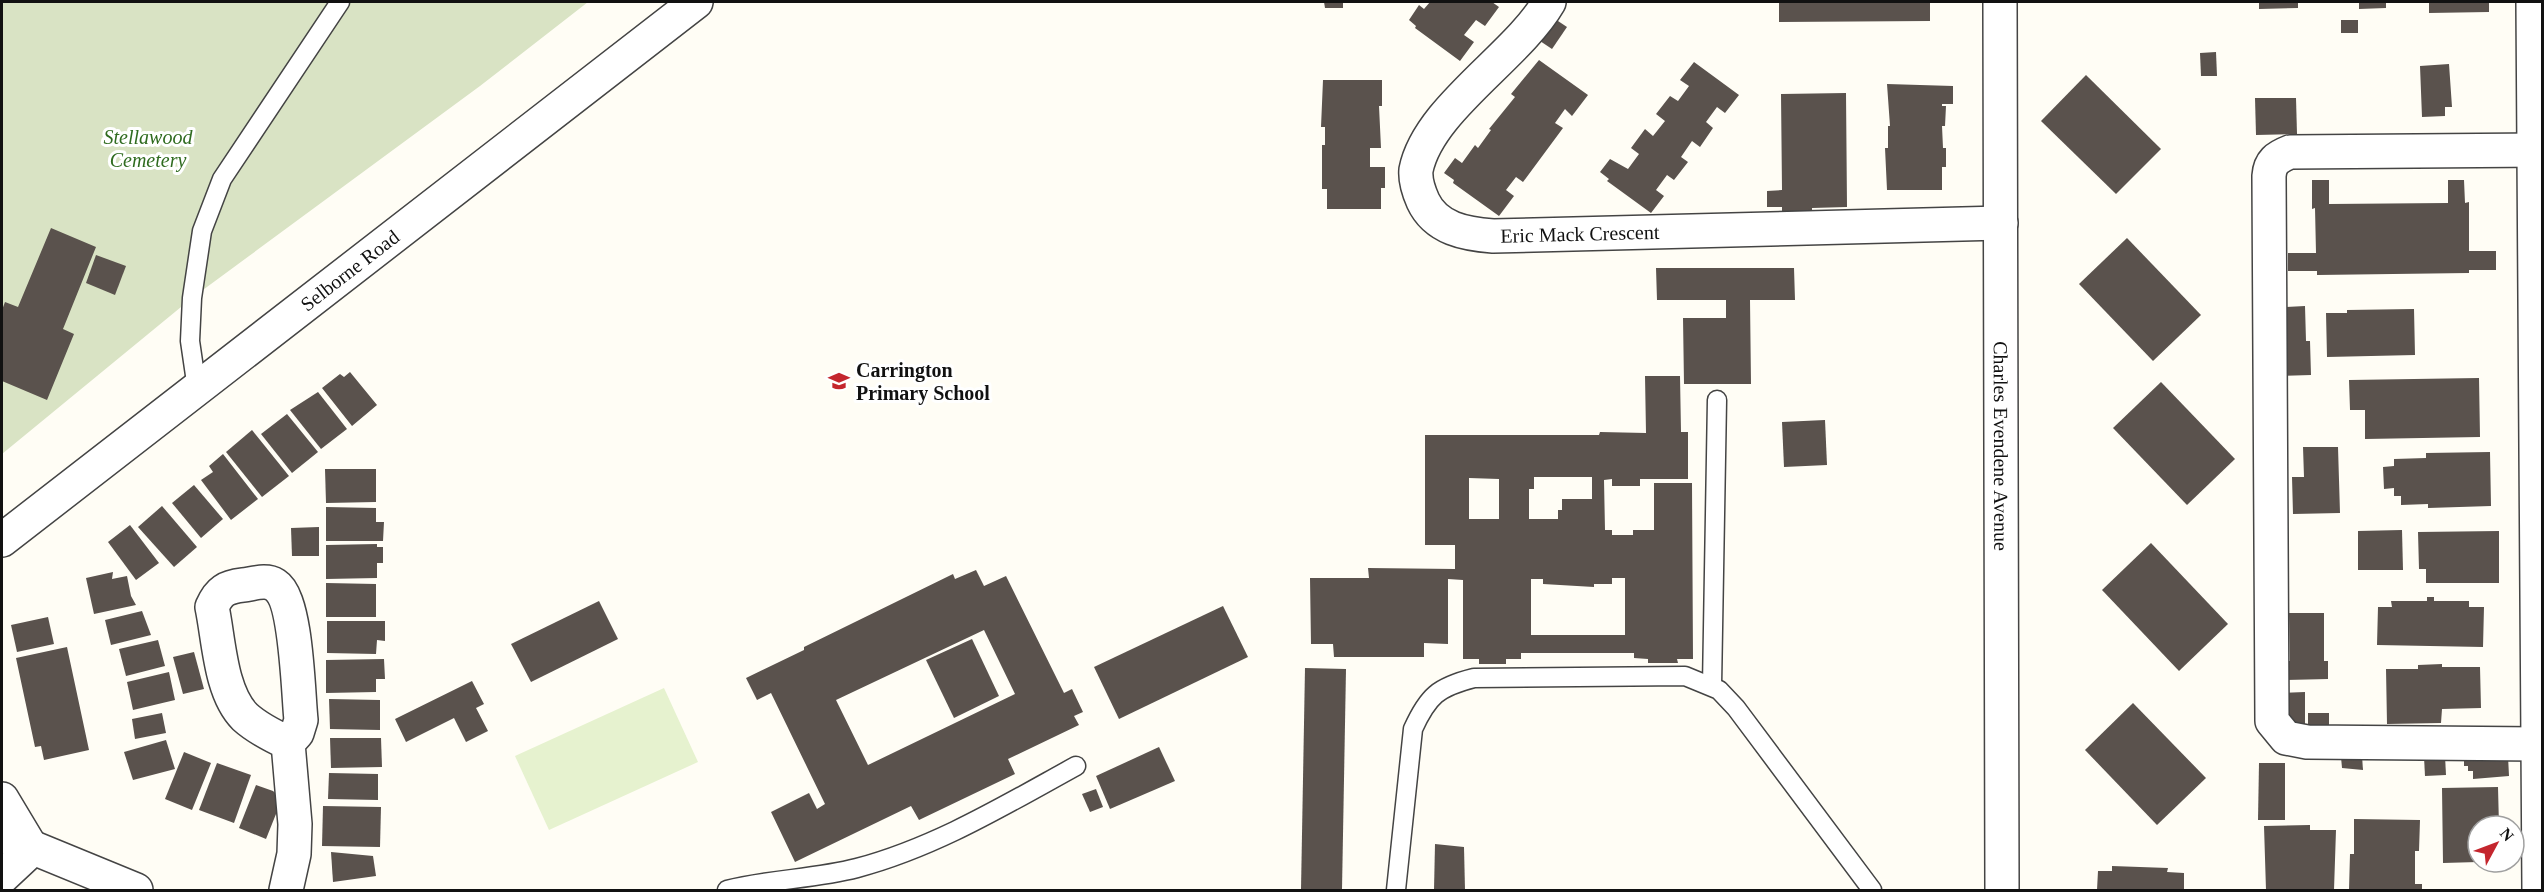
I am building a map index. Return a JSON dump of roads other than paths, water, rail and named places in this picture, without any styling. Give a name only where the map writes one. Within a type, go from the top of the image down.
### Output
[{"type":"street","name":"Selborne Road","points":[[2,540],[696,2]]},
{"type":"street","name":"Eric Mack Crescent","points":[[1549,2],[1529,29],[1447,115],[1422,152],[1416,173],[1419,193],[1425,207],[1455,231],[1493,236],[2001,223]]},
{"type":"street","name":"Charles Evendene Avenue","points":[[2000,2],[2002,891]]},
{"type":"street","points":[[2533,2],[2538,150],[2539,891]]},
{"type":"street","points":[[2538,150],[2290,152],[2278,157],[2270,168],[2272,721],[2286,738],[2307,742],[2538,744]]},
{"type":"street","points":[[286,891],[294,854],[295,824],[288,743]]},
{"type":"street","points":[[2,799],[32,849]]},
{"type":"street","points":[[2,835],[136,891]]},
{"type":"street","points":[[2,877],[32,849]]},
{"type":"lane","points":[[197,389],[190,341],[192,298],[202,231],[222,179],[340,2]]},
{"type":"lane","points":[[1712,686],[1718,400]]},
{"type":"lane","points":[[1396,891],[1413,729],[1424,705],[1437,692],[1454,683],[1474,678],[1685,676],[1719,690],[1736,708],[1872,891]]},
{"type":"lane","points":[[727,891],[755,883],[856,869],[886,860],[940,840],[1076,766]]},
{"type":"place","name":"Carrington Primary School","points":[[839,381]]},
{"type":"park label","name":"Stellawood Cemetery","points":[[148,148]]}]
